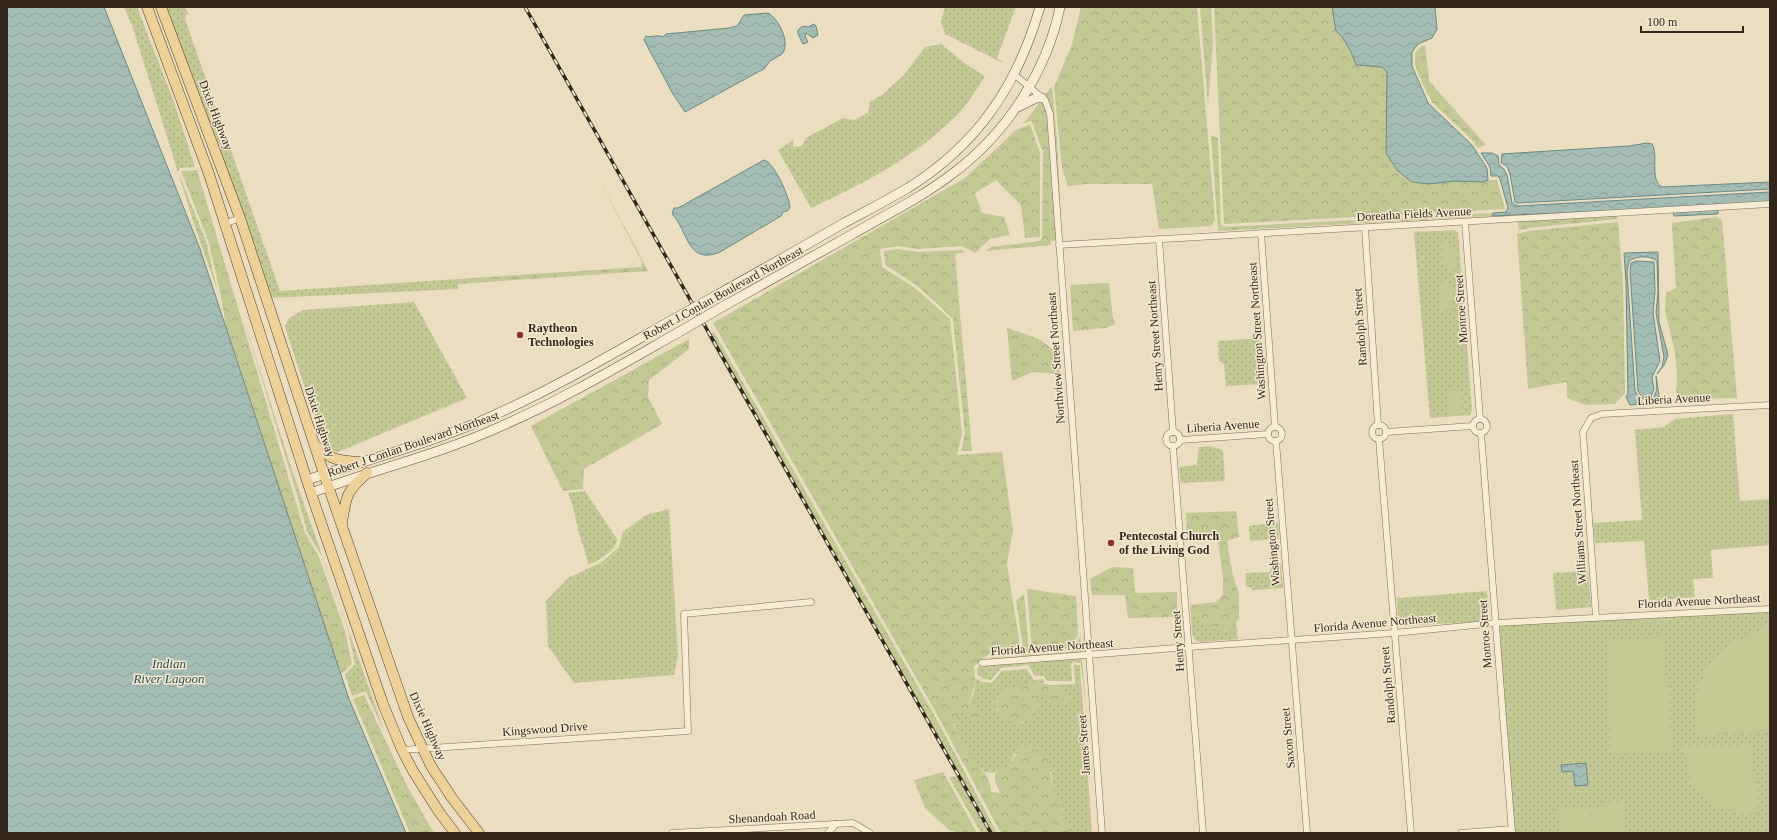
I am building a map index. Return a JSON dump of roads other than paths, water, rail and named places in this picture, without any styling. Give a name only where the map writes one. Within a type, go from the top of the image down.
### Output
[{"type":"main road","points":[[147,7],[192,125],[311,493],[383,704],[402,750],[424,788],[456,833]]},
{"type":"main road","name":"Dixie Highway","points":[[161,7],[240,218],[328,487],[396,684],[422,748],[452,798],[479,833]]},
{"type":"main road","name":"Robert J Conlan Boulevard Northeast","points":[[307,480],[451,432],[489,417],[536,395],[907,188],[927,174],[968,139],[1002,97],[1015,74],[1033,33],[1040,7]]},
{"type":"main road","name":"Robert J Conlan Boulevard Northeast","points":[[311,493],[454,445],[496,429],[589,383],[934,187],[953,174],[978,152],[1015,109],[1029,86],[1052,34],[1060,7]]},
{"type":"main road","points":[[1015,109],[1027,101],[1042,98]]},
{"type":"main road","points":[[314,444],[330,458],[360,462]]},
{"type":"main road","points":[[341,525],[345,499],[353,486],[367,474]]},
{"type":"street","name":"Northview Street Northeast","points":[[1015,74],[1045,100],[1050,114],[1088,656]]},
{"type":"street","name":"Doreatha Fields Avenue","points":[[1059,245],[1770,204]]},
{"type":"street","points":[[224,224],[240,218]]},
{"type":"street","name":"Monroe Street","points":[[1465,222],[1480,419]]},
{"type":"street","name":"Randolph Street","points":[[1365,228],[1378,425]]},
{"type":"street","name":"Washington Street Northeast","points":[[1261,234],[1275,427]]},
{"type":"street","name":"Henry Street Northeast","points":[[1159,239],[1173,432]]},
{"type":"street","name":"Liberia Avenue","points":[[1585,426],[1591,418],[1602,414],[1770,405]]},
{"type":"street","points":[[1480,419],[1486,422],[1488,427],[1481,433],[1476,432],[1473,426],[1475,420],[1480,419]]},
{"type":"street","points":[[1378,425],[1383,426],[1386,432],[1384,436],[1379,439],[1375,438],[1371,432],[1372,428],[1378,425]]},
{"type":"street","points":[[1386,432],[1473,426]]},
{"type":"street","name":"Williams Street Northeast","points":[[1585,426],[1584,437],[1596,617]]},
{"type":"street","points":[[1275,427],[1280,428],[1283,435],[1280,440],[1276,441],[1270,439],[1268,434],[1271,428],[1275,427]]},
{"type":"street","points":[[1173,432],[1179,435],[1180,440],[1174,447],[1169,446],[1166,440],[1167,435],[1173,432]]},
{"type":"street","name":"Monroe Street","points":[[1481,433],[1512,831]]},
{"type":"street","name":"Liberia Avenue","points":[[1180,440],[1268,434]]},
{"type":"street","name":"Randolph Street","points":[[1379,439],[1411,833]]},
{"type":"street","name":"Washington Street","points":[[1276,441],[1291,641]]},
{"type":"street","name":"Henry Street","points":[[1174,447],[1203,833]]},
{"type":"street","name":"Kingswood Drive","points":[[402,750],[688,731],[684,614],[811,602]]},
{"type":"street","name":"Florida Avenue Northeast","points":[[982,663],[1394,633],[1496,623],[1770,609]]},
{"type":"street","name":"Saxon Street","points":[[1291,641],[1307,833]]},
{"type":"street","name":"James Street","points":[[1088,656],[1102,833]]},
{"type":"street","name":"Shenandoah Road","points":[[672,833],[853,823],[870,833]]},
{"type":"street","points":[[828,833],[836,824]]},
{"type":"street","points":[[1461,833],[1512,831]]},
{"type":"water","name":"Indian River Lagoon","points":[[7,7],[104,7],[200,249],[349,699],[406,833],[7,833]]},
{"type":"water","points":[[1332,7],[1435,7],[1437,29],[1432,38],[1418,44],[1412,52],[1412,66],[1428,103],[1472,145],[1487,168],[1488,180],[1483,182],[1454,181],[1429,184],[1412,182],[1397,170],[1386,153],[1387,72],[1382,67],[1356,65],[1343,38],[1336,31]]},
{"type":"water","points":[[768,13],[780,26],[785,44],[782,54],[770,61],[764,69],[685,112],[673,94],[644,40],[646,36],[663,37],[666,34],[729,28],[737,26],[744,15]]},
{"type":"water","points":[[814,24],[818,35],[813,38],[806,33],[805,36],[808,42],[803,44],[798,34],[798,30],[803,26],[808,27]]},
{"type":"water","points":[[1647,143],[1652,144],[1654,149],[1656,179],[1662,187],[1770,182],[1770,189],[1518,203],[1515,202],[1507,166],[1501,163],[1502,154],[1629,146]]},
{"type":"water","points":[[1481,153],[1492,153],[1498,156],[1499,165],[1504,169],[1507,175],[1512,203],[1518,206],[1770,192],[1770,202],[1718,206],[1718,214],[1674,216],[1672,208],[1492,216],[1493,213],[1506,212],[1508,208],[1500,179],[1498,176],[1491,176],[1490,167]]},
{"type":"water","points":[[764,160],[768,162],[777,173],[790,208],[783,212],[781,216],[720,252],[709,255],[701,254],[695,250],[672,214],[674,208],[678,208]]},
{"type":"water","points":[[1658,252],[1659,322],[1668,355],[1664,365],[1657,374],[1662,367],[1664,357],[1656,313],[1658,291],[1657,261],[1647,257],[1635,258],[1629,261],[1627,272],[1635,391],[1642,403],[1652,402],[1657,389],[1656,376],[1660,403],[1630,405],[1626,397],[1628,393],[1624,253]]},
{"type":"water","points":[[1636,261],[1654,262],[1655,291],[1653,313],[1660,361],[1652,377],[1654,389],[1650,399],[1643,399],[1638,391],[1630,271],[1631,263]]},
{"type":"water","points":[[1586,763],[1588,785],[1575,786],[1573,771],[1562,772],[1561,765]]},
{"type":"railway","points":[[525,7],[991,833]]},
{"type":"place","name":"Raytheon Technologies","points":[[520,335]]},
{"type":"place","name":"Pentecostal Church of the Living God","points":[[1111,543]]}]
